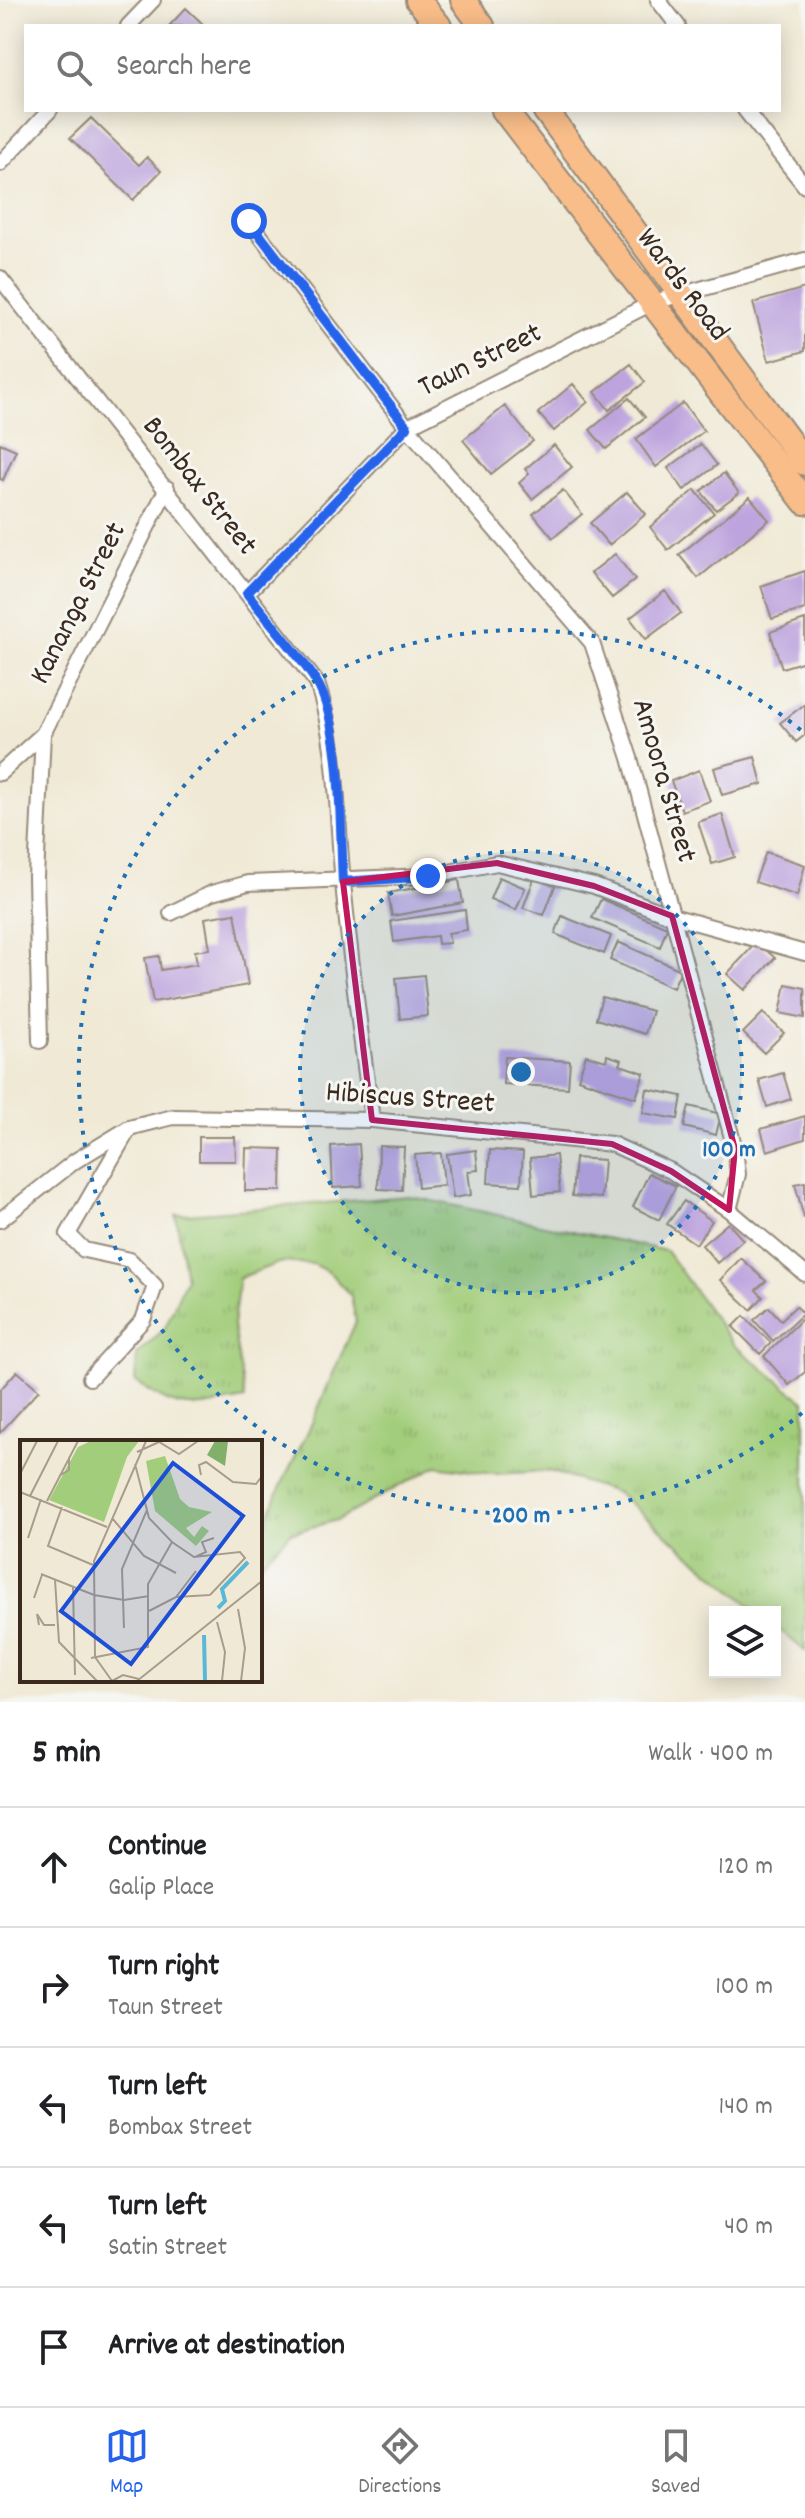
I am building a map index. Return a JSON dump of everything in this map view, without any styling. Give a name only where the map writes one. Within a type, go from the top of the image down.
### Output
[{"type":"main road","points":[[418,0],[437,24]]},
{"type":"main road","points":[[463,0],[481,24]]},
{"type":"main road","name":"Wards Road","points":[[506,112],[805,502]]},
{"type":"main road","name":"Wards Road","points":[[546,112],[805,463]]},
{"type":"street","points":[[130,24],[153,0]]},
{"type":"street","points":[[658,0],[676,24]]},
{"type":"street","points":[[0,164],[48,112]]},
{"type":"street","points":[[747,112],[805,186]]},
{"type":"street","name":"Amoora Street","points":[[249,221],[407,427],[592,643],[626,745],[735,1149],[738,1174],[729,1210]]},
{"type":"street","name":"Taun Street","points":[[247,593],[407,427],[654,302],[805,260]]},
{"type":"street","name":"Bombax Street","points":[[0,278],[317,683],[330,722],[337,765],[343,882],[372,1120]]},
{"type":"street","name":"Kananga Street","points":[[0,773],[43,734],[167,488]]},
{"type":"street","points":[[40,1041],[36,877],[43,734]]},
{"type":"street","points":[[171,913],[212,893],[248,883],[343,882],[428,876],[497,863],[594,886],[672,916],[805,953]]},
{"type":"street","name":"Hibiscus Street","points":[[0,1220],[75,1161],[129,1128],[173,1117],[372,1120],[612,1144],[671,1171],[729,1210],[805,1274]]},
{"type":"street","points":[[90,1378],[143,1320],[155,1286],[130,1260],[84,1250],[68,1234],[129,1128]]},
{"type":"highlighted area","points":[[497,863],[594,886],[672,916],[735,1149],[729,1210],[671,1171],[612,1144],[372,1120],[343,882]]},
{"type":"green space","points":[[409,1196],[666,1251],[734,1345],[805,1402],[805,1651],[781,1631],[781,1606],[751,1606],[618,1493],[549,1471],[493,1474],[436,1466],[337,1520],[290,1533],[262,1562],[262,1542],[271,1510],[356,1322],[351,1296],[331,1274],[313,1264],[281,1262],[239,1278],[233,1326],[245,1399],[187,1406],[164,1399],[135,1381],[137,1355],[165,1328],[186,1278],[176,1215]]},
{"type":"building","points":[[186,8],[203,24],[171,24]]},
{"type":"building","points":[[91,118],[139,165],[147,157],[161,171],[133,200],[70,138]]},
{"type":"building","points":[[805,288],[805,351],[769,361],[753,303]]},
{"type":"building","points":[[631,364],[645,382],[609,410],[595,392]]},
{"type":"building","points":[[573,384],[588,402],[554,431],[538,413]]},
{"type":"building","points":[[629,398],[645,417],[606,449],[590,430]]},
{"type":"building","points":[[683,403],[704,431],[656,467],[636,439]]},
{"type":"building","points":[[505,406],[533,441],[491,474],[463,440]]},
{"type":"building","points":[[0,443],[16,450],[3,480],[0,479]]},
{"type":"building","points":[[701,444],[717,465],[684,490],[668,468]]},
{"type":"building","points":[[554,445],[572,467],[532,499],[519,483],[529,474],[525,469]]},
{"type":"building","points":[[724,473],[739,493],[716,510],[701,491]]},
{"type":"building","points":[[563,490],[582,514],[553,538],[533,514]]},
{"type":"building","points":[[695,490],[714,513],[668,550],[650,527]]},
{"type":"building","points":[[627,492],[646,514],[609,545],[590,523]]},
{"type":"building","points":[[750,497],[769,520],[698,578],[679,555]]},
{"type":"building","points":[[615,554],[635,580],[612,598],[591,573]]},
{"type":"building","points":[[805,571],[805,609],[772,619],[761,586]]},
{"type":"building","points":[[665,591],[681,613],[646,639],[630,618]]},
{"type":"building","points":[[805,620],[805,661],[782,668],[770,632]]},
{"type":"building","points":[[805,704],[805,735],[796,742],[780,723]]},
{"type":"building","points":[[755,757],[762,784],[722,795],[714,768]]},
{"type":"building","points":[[699,770],[710,801],[682,811],[671,781]]},
{"type":"building","points":[[722,814],[735,857],[712,864],[698,822]]},
{"type":"building","points":[[766,852],[805,865],[797,896],[755,882]]},
{"type":"building","points":[[499,877],[525,888],[516,910],[490,899]]},
{"type":"building","points":[[534,879],[555,886],[544,915],[523,908]]},
{"type":"building","points":[[459,880],[463,903],[392,916],[388,893]]},
{"type":"building","points":[[601,899],[667,927],[660,947],[592,918]]},
{"type":"building","points":[[465,910],[467,930],[448,933],[450,943],[438,944],[437,936],[394,942],[391,921]]},
{"type":"building","points":[[235,913],[248,985],[153,1002],[145,958],[159,956],[161,970],[197,964],[195,951],[210,949],[205,918]]},
{"type":"building","points":[[562,916],[611,936],[604,954],[555,934]]},
{"type":"building","points":[[618,942],[681,970],[673,988],[610,960]]},
{"type":"building","points":[[757,942],[775,958],[745,990],[727,974]]},
{"type":"building","points":[[424,975],[428,1016],[400,1019],[396,978]]},
{"type":"building","points":[[786,984],[805,988],[805,1018],[780,1013]]},
{"type":"building","points":[[602,997],[652,1011],[645,1034],[596,1019]]},
{"type":"building","points":[[763,1013],[784,1033],[764,1053],[743,1033]]},
{"type":"building","points":[[586,1055],[606,1061],[607,1055],[622,1060],[620,1065],[644,1073],[636,1098],[578,1079]]},
{"type":"building","points":[[505,1057],[570,1061],[568,1088],[503,1084]]},
{"type":"building","points":[[783,1073],[791,1099],[767,1107],[759,1080]]},
{"type":"building","points":[[647,1089],[682,1096],[678,1119],[643,1113]]},
{"type":"building","points":[[689,1106],[721,1114],[716,1135],[684,1127]]},
{"type":"building","points":[[805,1116],[805,1139],[767,1151],[761,1129]]},
{"type":"building","points":[[199,1137],[235,1137],[236,1161],[199,1161]]},
{"type":"building","points":[[359,1144],[362,1186],[333,1188],[331,1146]]},
{"type":"building","points":[[379,1146],[404,1147],[402,1190],[378,1189]]},
{"type":"building","points":[[246,1148],[282,1149],[281,1191],[245,1191]]},
{"type":"building","points":[[476,1150],[478,1170],[468,1171],[471,1195],[453,1198],[447,1154]]},
{"type":"building","points":[[490,1150],[523,1152],[521,1185],[488,1183]]},
{"type":"building","points":[[441,1153],[444,1185],[418,1188],[415,1155]]},
{"type":"building","points":[[556,1155],[560,1192],[533,1195],[530,1158]]},
{"type":"building","points":[[575,1158],[604,1160],[601,1198],[572,1196]]},
{"type":"building","points":[[649,1173],[676,1186],[659,1220],[633,1207]]},
{"type":"building","points":[[805,1182],[805,1218],[804,1218],[795,1184]]},
{"type":"building","points":[[684,1201],[712,1221],[696,1244],[667,1224]]},
{"type":"building","points":[[728,1223],[743,1240],[717,1263],[702,1245]]},
{"type":"building","points":[[741,1258],[766,1281],[756,1290],[763,1297],[751,1310],[720,1280]]},
{"type":"building","points":[[796,1306],[803,1314],[773,1341],[754,1320],[769,1307],[781,1320]]},
{"type":"building","points":[[744,1316],[771,1343],[760,1354],[733,1327]]},
{"type":"building","points":[[803,1318],[805,1372],[789,1385],[764,1356]]},
{"type":"building","points":[[17,1371],[39,1390],[0,1433],[0,1390]]},
{"type":"route","points":[[249,221],[407,427],[247,593],[317,683],[330,722],[337,765],[343,882],[428,876]]}]
